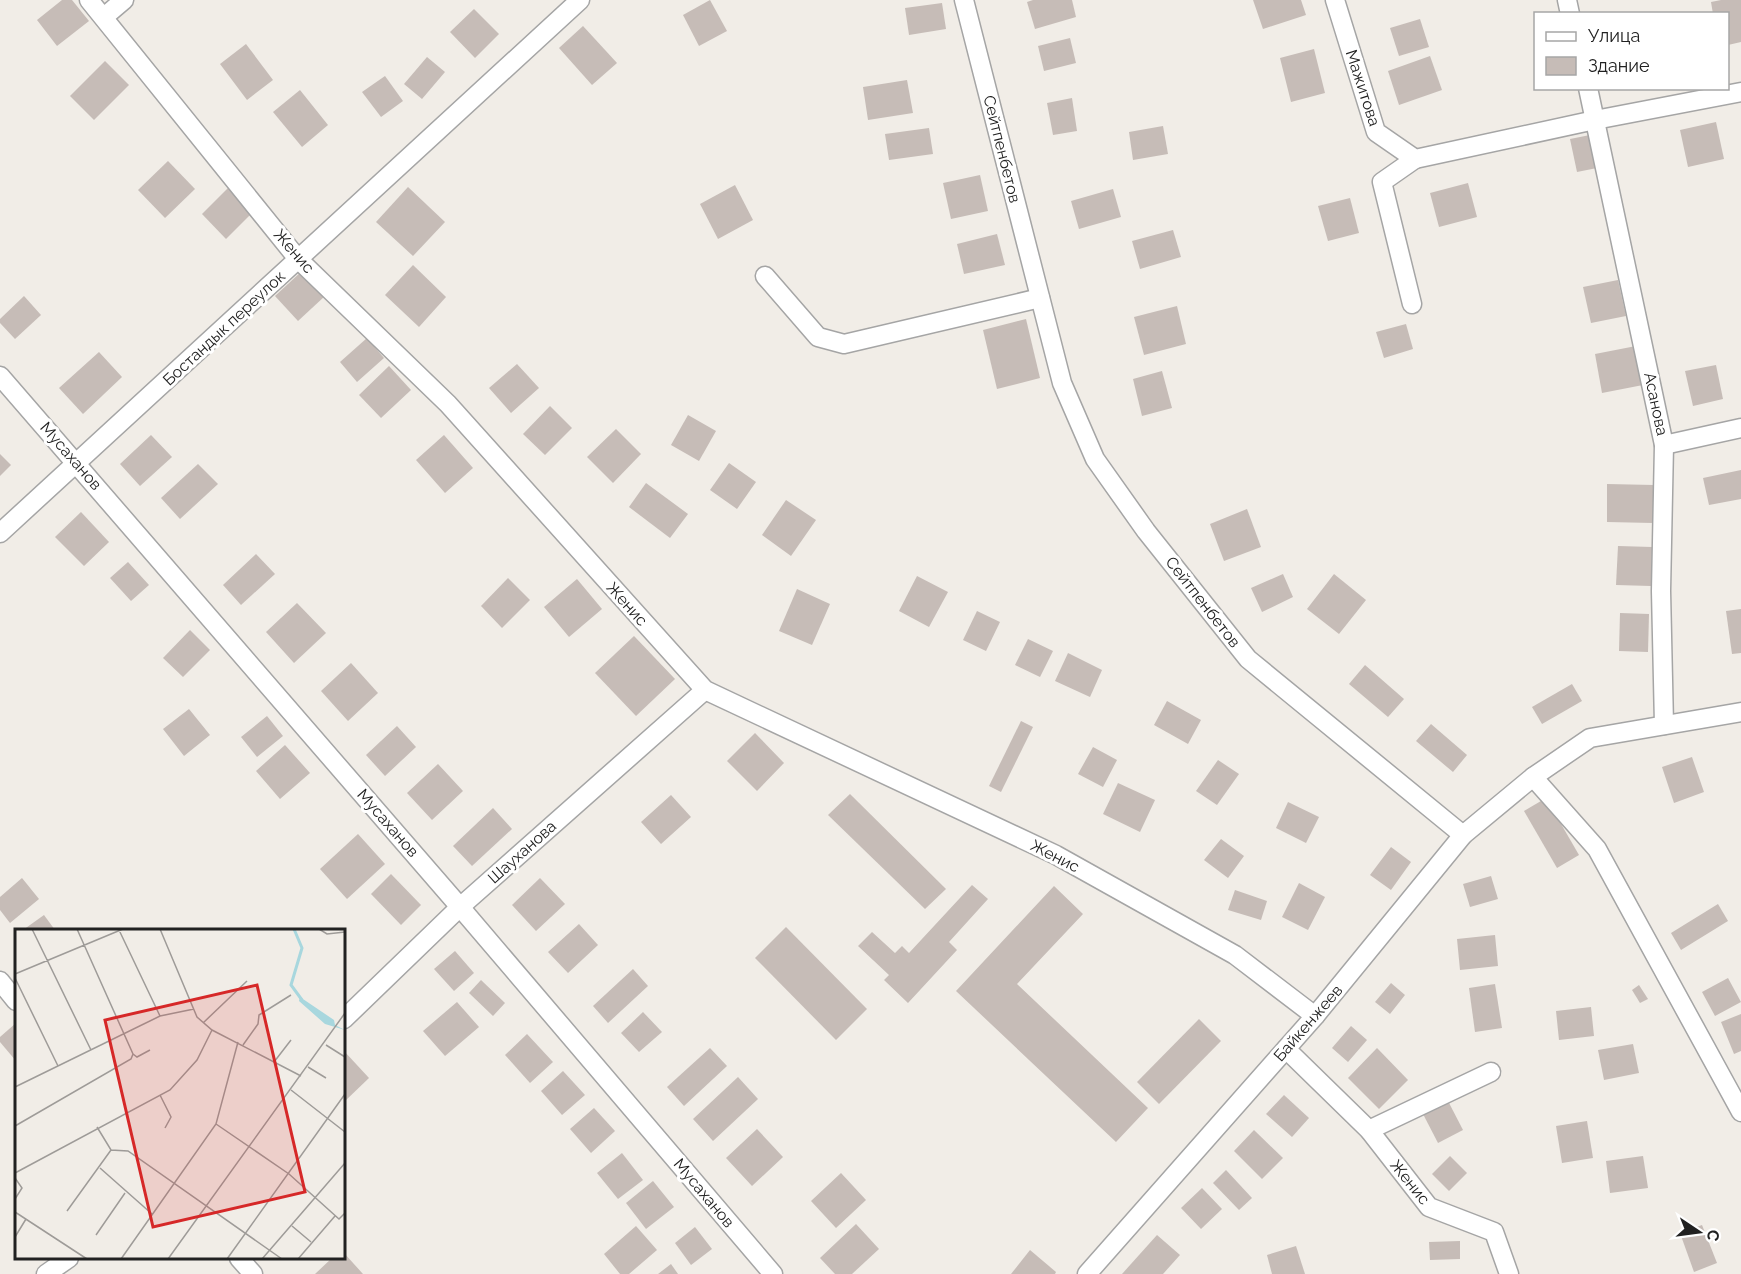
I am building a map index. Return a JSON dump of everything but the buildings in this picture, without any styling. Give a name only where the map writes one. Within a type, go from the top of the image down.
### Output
[{"type":"street","name":"Женис","points":[[89,0],[298,259],[448,404],[705,690],[1056,855],[1235,955],[1315,1016]]},
{"type":"street","points":[[104,17],[124,0]]},
{"type":"street","name":"Бостандык переулок","points":[[0,533],[78,464],[580,0]]},
{"type":"street","name":"Сейтпенбетов","points":[[964,0],[1062,383],[1095,459],[1146,531],[1248,659],[1463,835]]},
{"type":"street","name":"Мажитова","points":[[1335,0],[1377,132],[1414,159]]},
{"type":"street","name":"Асанова","points":[[1588,90],[1664,445],[1661,591],[1664,725]]},
{"type":"street","points":[[1412,304],[1382,182],[1414,159],[1595,120],[1741,92]]},
{"type":"street","points":[[765,276],[818,337],[844,344],[1040,298]]},
{"type":"street","name":"Мусаханов","points":[[0,376],[460,907],[773,1274]]},
{"type":"street","points":[[1664,445],[1741,428]]},
{"type":"street","name":"Шауханова","points":[[345,1019],[460,907],[705,690]]},
{"type":"street","name":"Байкенжеев","points":[[1092,1272],[1315,1016],[1463,835],[1533,777],[1590,738],[1741,712]]},
{"type":"street","points":[[1533,777],[1597,849],[1741,1112]]},
{"type":"street","points":[[0,981],[15,1000]]},
{"type":"street","name":"Женис","points":[[1286,1049],[1369,1130],[1429,1207],[1494,1232],[1509,1274]]},
{"type":"street","points":[[1369,1130],[1491,1072]]},
{"type":"street","points":[[46,1274],[66,1259]]},
{"type":"street","points":[[240,1259],[254,1274]]}]
